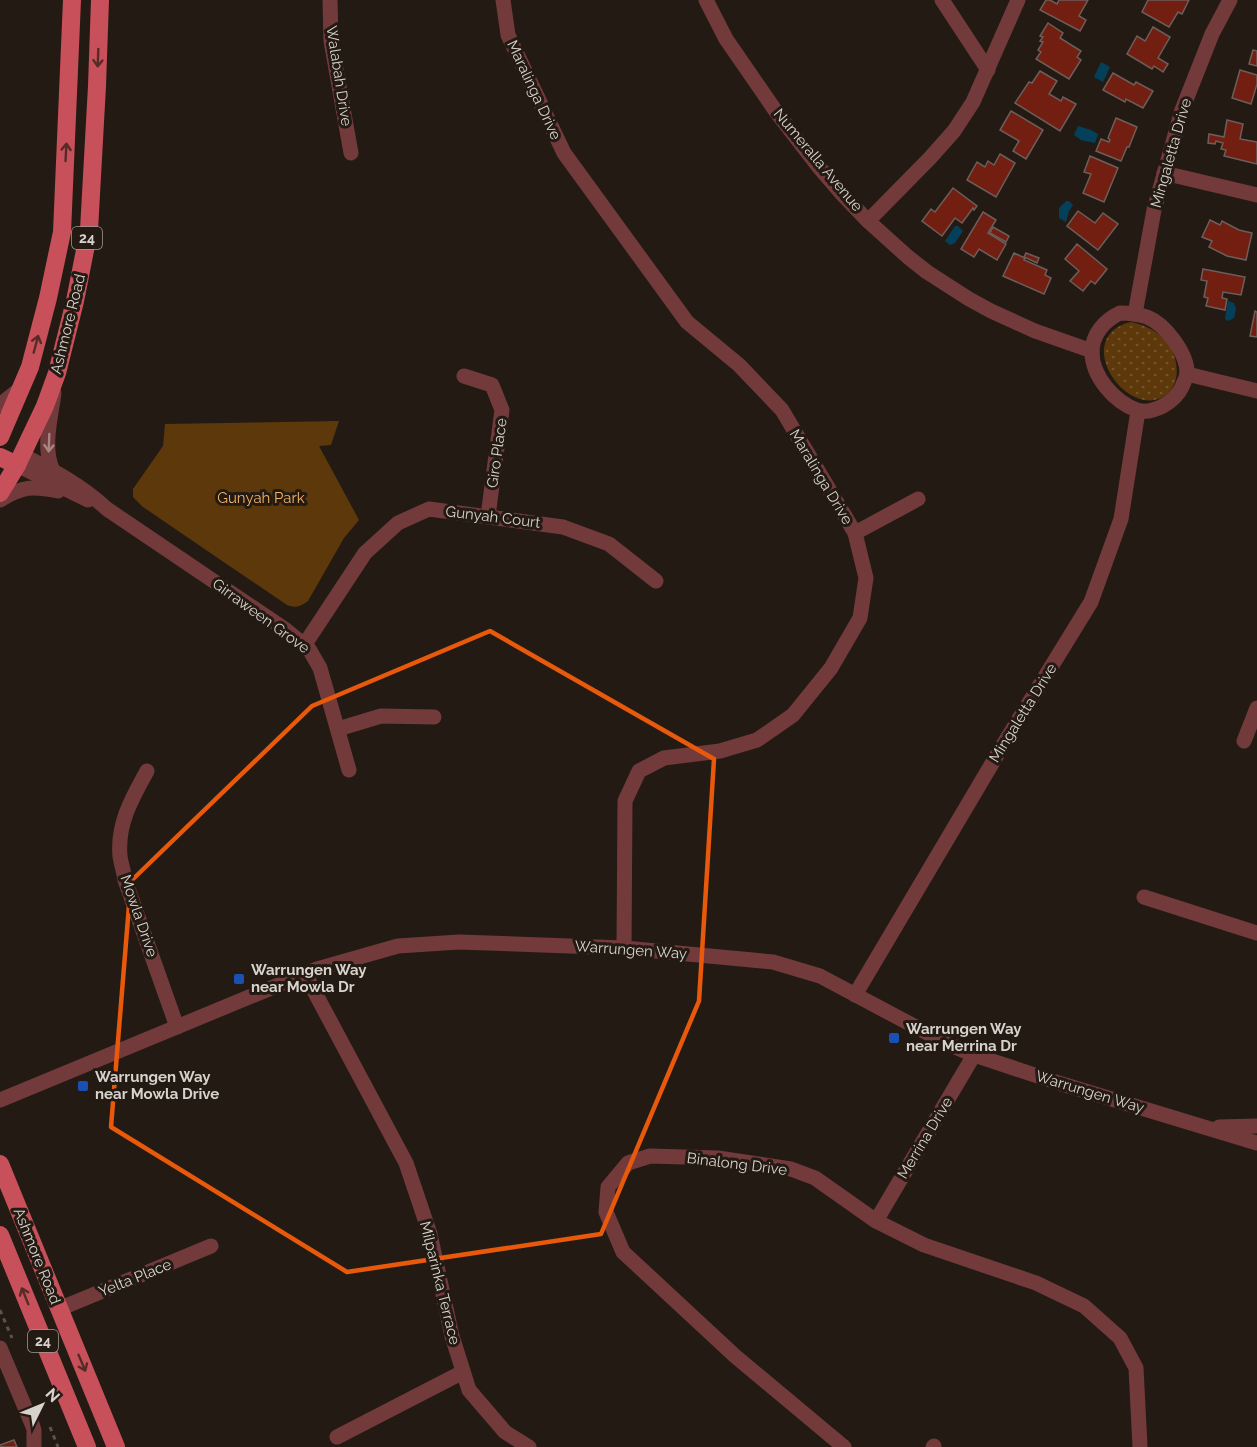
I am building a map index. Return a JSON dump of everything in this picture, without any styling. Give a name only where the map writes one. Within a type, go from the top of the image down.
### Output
[{"type":"main road","name":"Ashmore Road","points":[[0,440],[30,367],[62,232],[72,0]]},
{"type":"main road","name":"Ashmore Road","points":[[0,493],[13,459],[45,406],[57,373],[75,301],[89,230],[100,0]]},
{"type":"main road","points":[[0,440],[13,459]]},
{"type":"main road","name":"Ashmore Road","points":[[0,1164],[116,1447]]},
{"type":"main road","name":"Ashmore Road","points":[[0,1235],[87,1447]]},
{"type":"street","name":"Walabah Drive","points":[[330,0],[331,42],[351,153]]},
{"type":"street","name":"Maralinga Drive","points":[[503,0],[508,35],[564,153],[687,322],[740,365],[782,410],[855,533],[866,578],[860,618],[831,668],[793,715],[757,740],[720,751],[664,759],[639,771],[625,801],[624,948]]},
{"type":"street","name":"Numeralla Avenue","points":[[706,0],[726,39],[777,113],[824,173],[868,221],[927,272],[969,299],[1035,331],[1092,351]]},
{"type":"street","points":[[942,0],[988,70]]},
{"type":"street","points":[[868,221],[954,131],[973,102],[1018,0]]},
{"type":"street","name":"Mingaletta Drive","points":[[1135,314],[1154,210],[1182,110],[1212,34],[1230,0]]},
{"type":"street","points":[[1164,173],[1257,195]]},
{"type":"street","points":[[1120,313],[1135,314],[1149,318],[1160,325],[1174,340],[1183,355],[1187,374],[1181,390],[1169,403],[1154,411],[1138,411],[1112,395],[1094,368],[1092,351],[1100,328],[1109,319],[1120,313]]},
{"type":"street","points":[[53,471],[49,461],[48,446],[57,373]]},
{"type":"street","points":[[1187,374],[1257,391]]},
{"type":"street","name":"Giro Place","points":[[464,376],[492,385],[502,410],[488,516]]},
{"type":"street","points":[[0,405],[22,386]]},
{"type":"street","name":"Mingaletta Drive","points":[[855,994],[1091,602],[1121,519],[1138,411]]},
{"type":"street","name":"Girraween Grove","points":[[13,459],[53,471],[82,488],[107,509],[305,644],[313,653],[320,668],[349,770]]},
{"type":"street","name":"Girraween Grove","points":[[13,459],[107,509]]},
{"type":"street","points":[[0,500],[15,491],[27,488],[46,489],[81,497]]},
{"type":"street","points":[[855,533],[918,499]]},
{"type":"street","name":"Gunyah Court","points":[[305,644],[365,553],[398,523],[429,509],[563,527],[609,544],[656,581]]},
{"type":"street","points":[[1244,741],[1257,708]]},
{"type":"street","points":[[338,729],[381,716],[434,717]]},
{"type":"street","name":"Mowla Drive","points":[[147,771],[124,815],[120,855],[125,879],[177,1027]]},
{"type":"street","points":[[1144,897],[1257,933]]},
{"type":"street","name":"Warrungen Way","points":[[0,1100],[317,969],[398,946],[459,942],[624,948],[773,962],[820,976],[946,1043],[974,1055],[1257,1143]]},
{"type":"street","name":"Milparinka Terrace","points":[[305,974],[406,1163],[430,1234],[452,1335],[469,1390],[506,1432],[529,1447]]},
{"type":"street","name":"Merrina Drive","points":[[876,1221],[974,1055]]},
{"type":"street","points":[[1204,1127],[1257,1126]]},
{"type":"street","name":"Binalong Drive","points":[[844,1447],[735,1356],[623,1252],[606,1212],[608,1187],[628,1163],[650,1156],[718,1158],[791,1169],[815,1178],[876,1221],[924,1245],[1036,1283],[1084,1306],[1120,1338],[1136,1368],[1140,1447]]},
{"type":"street","name":"Yelta Place","points":[[59,1309],[212,1246]]},
{"type":"street","points":[[0,1348],[32,1424],[34,1447]]},
{"type":"street","points":[[337,1437],[463,1372]]},
{"type":"highlighted area","points":[[490,631],[714,759],[699,1001],[601,1234],[347,1272],[111,1127],[131,881],[312,706]]},
{"type":"green space","points":[[1131,322],[1145,326],[1156,333],[1164,339],[1173,353],[1176,361],[1176,378],[1168,393],[1161,398],[1146,400],[1132,395],[1119,385],[1109,372],[1104,357],[1105,342],[1114,330]]},
{"type":"green space","name":"Gunyah Park","points":[[339,421],[331,445],[319,446],[359,520],[344,538],[308,601],[300,606],[287,605],[143,507],[133,497],[133,489],[163,446],[165,424]]},
{"type":"water","points":[[1101,62],[1110,67],[1103,82],[1094,77]]},
{"type":"water","points":[[1078,126],[1098,134],[1095,143],[1081,140],[1074,135]]},
{"type":"water","points":[[1066,201],[1073,205],[1066,222],[1059,218],[1059,208]]},
{"type":"water","points":[[955,226],[963,231],[955,243],[950,245],[945,241]]},
{"type":"water","points":[[1228,301],[1234,303],[1236,309],[1234,318],[1228,321],[1225,319]]},
{"type":"building","points":[[1046,0],[1057,4],[1059,0],[1088,0],[1079,16],[1086,20],[1080,31],[1040,10]]},
{"type":"building","points":[[1148,0],[1189,0],[1182,14],[1178,12],[1169,27],[1142,12]]},
{"type":"building","points":[[1048,23],[1063,33],[1060,38],[1081,51],[1077,57],[1081,60],[1069,79],[1036,59],[1041,52],[1038,50],[1043,42],[1040,41],[1043,37],[1040,36]]},
{"type":"building","points":[[1153,27],[1170,37],[1158,58],[1168,64],[1163,72],[1154,66],[1152,69],[1127,54],[1137,36],[1145,41]]},
{"type":"building","points":[[1253,50],[1257,51],[1257,66],[1249,64]]},
{"type":"building","points":[[1240,70],[1257,75],[1257,84],[1251,104],[1232,98]]},
{"type":"building","points":[[1040,71],[1057,81],[1049,94],[1061,101],[1063,97],[1076,104],[1060,131],[1015,103],[1029,82],[1032,83]]},
{"type":"building","points":[[1113,73],[1134,85],[1136,82],[1153,91],[1143,108],[1126,99],[1125,102],[1103,90]]},
{"type":"building","points":[[1011,111],[1043,130],[1026,159],[1013,151],[1019,141],[1000,130]]},
{"type":"building","points":[[1116,118],[1137,127],[1121,161],[1096,151],[1101,139],[1109,142],[1108,138]]},
{"type":"building","points":[[1227,120],[1243,124],[1240,139],[1257,142],[1257,164],[1224,156],[1226,150],[1221,149],[1223,143],[1216,141],[1215,144],[1208,143],[1209,134],[1224,137]]},
{"type":"building","points":[[1000,154],[1015,163],[996,197],[967,180],[977,162],[985,167],[988,161],[994,165]]},
{"type":"building","points":[[1090,156],[1118,168],[1104,202],[1083,193],[1091,174],[1084,172]]},
{"type":"building","points":[[953,188],[977,206],[962,223],[955,218],[942,236],[922,221],[931,209],[935,212]]},
{"type":"building","points":[[1078,211],[1095,223],[1103,213],[1118,224],[1098,250],[1067,226]]},
{"type":"building","points":[[983,212],[996,220],[988,233],[1006,244],[997,260],[979,249],[974,257],[961,249]]},
{"type":"building","points":[[1210,220],[1220,225],[1222,221],[1239,230],[1252,233],[1246,260],[1227,256],[1209,247],[1212,241],[1202,237]]},
{"type":"building","points":[[993,227],[1009,236],[1006,242],[990,233]]},
{"type":"building","points":[[1077,244],[1107,269],[1095,284],[1091,281],[1083,291],[1070,281],[1079,271],[1065,259]]},
{"type":"building","points":[[1014,253],[1047,270],[1045,275],[1051,278],[1044,294],[1003,276]]},
{"type":"building","points":[[1026,253],[1039,258],[1037,263],[1024,257]]},
{"type":"building","points":[[1203,269],[1245,277],[1241,295],[1223,292],[1222,298],[1227,299],[1225,310],[1206,306],[1208,298],[1204,297],[1207,281],[1201,280]]},
{"type":"building","points":[[1255,311],[1257,312],[1257,337],[1250,336]]},
{"type":"building","points":[[14,1440],[17,1447],[0,1447],[0,1445]]},
{"type":"place","name":"Warrungen Way near Mowla Dr","points":[[239,979]]},
{"type":"place","name":"Warrungen Way near Merrina Dr","points":[[894,1038]]},
{"type":"place","name":"Warrungen Way near Mowla Drive","points":[[83,1086]]}]
